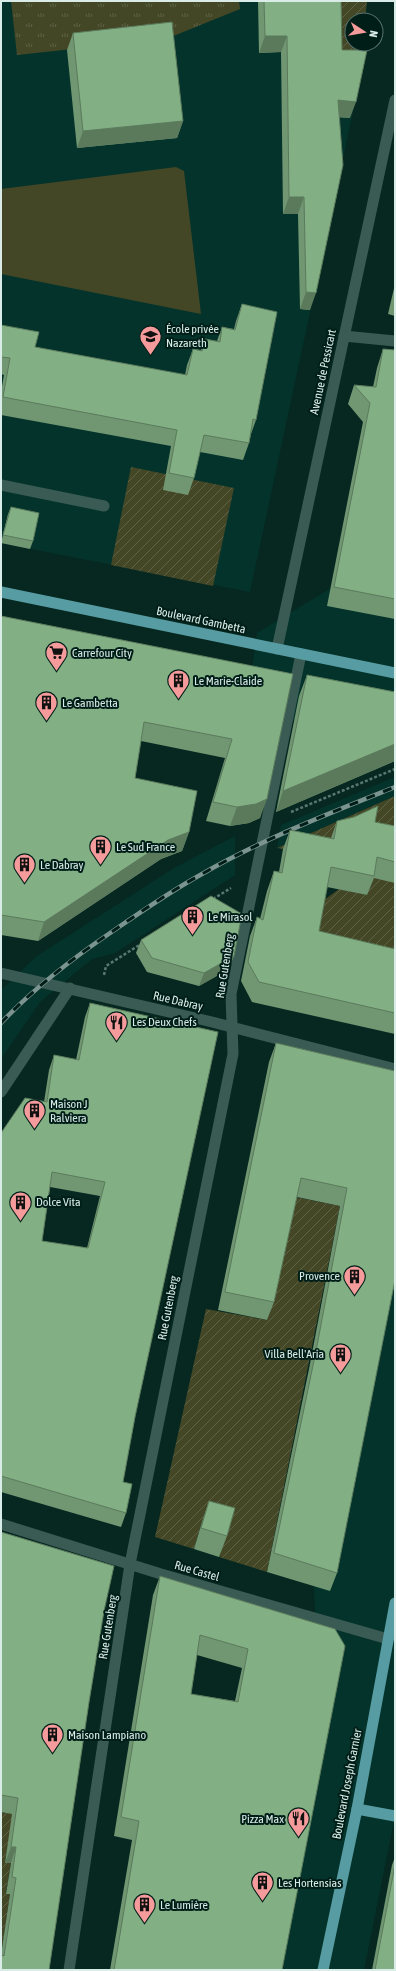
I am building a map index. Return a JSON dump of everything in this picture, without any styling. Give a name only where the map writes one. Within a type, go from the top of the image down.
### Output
[{"type":"main road","name":"Boulevard Gambetta","points":[[1,592],[395,673]]},
{"type":"main road","name":"Boulevard Joseph Garnier","points":[[323,1970],[356,1809],[395,1603]]},
{"type":"main road","points":[[356,1809],[395,1816]]},
{"type":"street","name":"Avenue de Pessicart","points":[[277,649],[395,100]]},
{"type":"street","points":[[344,336],[395,341]]},
{"type":"street","points":[[1,485],[104,506]]},
{"type":"street","name":"Rue Gutenberg","points":[[69,1970],[130,1564],[233,1054],[231,994],[301,654]]},
{"type":"street","name":"Rue Dabray","points":[[1,972],[232,1027],[395,1069]]},
{"type":"street","points":[[1,1092],[70,988]]},
{"type":"street","name":"Rue Castel","points":[[1,1524],[130,1564],[388,1639]]},
{"type":"path","points":[[266,822],[395,770]]},
{"type":"path","points":[[210,900],[256,872]]},
{"type":"path","points":[[99,995],[106,966],[145,941]]},
{"type":"shaded area","name":"École privée Nazareth","points":[[1,1],[367,1],[366,12],[344,12],[344,52],[364,52],[363,65],[250,592],[1,543]]},
{"type":"shaded area","points":[[346,579],[395,586],[395,736],[386,737],[246,713],[257,633]]},
{"type":"shaded area","points":[[395,777],[395,796],[277,848],[281,825]]},
{"type":"shaded area","points":[[235,836],[235,875],[115,953],[92,959],[40,1002],[1,1059],[2,989],[37,956],[174,868]]},
{"type":"shaded area","points":[[395,1197],[395,1816],[364,1970],[256,1970],[318,1666],[313,1572]]},
{"type":"green space","points":[[11,1],[239,1],[240,9],[166,39],[17,55]]},
{"type":"green space","points":[[339,1],[367,1],[366,12],[344,12],[344,52],[362,52],[361,66],[329,67]]},
{"type":"green space","points":[[176,167],[184,171],[201,314],[1,274],[1,189]]},
{"type":"green space","points":[[131,467],[234,488],[213,586],[111,565]]},
{"type":"green space","points":[[395,796],[395,970],[312,950],[320,903],[339,889],[367,895],[347,836],[283,849],[277,848]]},
{"type":"green space","points":[[295,1197],[340,1206],[267,1572],[219,1557],[227,1529],[202,1522],[194,1549],[155,1537],[206,1309],[267,1320]]},
{"type":"green space","points":[[1,1812],[17,1814],[8,1845],[5,1862],[11,1863],[6,1893],[10,1894],[1,1956]]},
{"type":"building","points":[[264,1],[341,1],[342,50],[344,50],[344,52],[367,52],[356,102],[338,100],[343,165],[316,293],[306,292],[304,197],[289,197],[287,36],[265,36]]},
{"type":"building","points":[[172,22],[183,121],[83,131],[73,33]]},
{"type":"building","points":[[242,304],[277,312],[256,420],[253,419],[249,443],[204,435],[194,478],[169,473],[177,430],[3,397],[10,358],[1,357],[1,325],[39,332],[35,347],[187,375],[193,349],[202,351],[205,339],[220,342],[222,327],[235,330]]},
{"type":"building","points":[[383,349],[395,350],[395,599],[334,587],[370,403],[354,385],[376,387]]},
{"type":"building","points":[[11,507],[39,513],[33,541],[3,535]]},
{"type":"building","points":[[1,616],[293,674],[267,799],[256,804],[237,807],[213,802],[232,739],[144,722],[135,778],[197,791],[189,832],[168,840],[44,922],[1,915]]},
{"type":"building","points":[[307,675],[395,692],[395,744],[283,791]]},
{"type":"building","points":[[378,806],[375,822],[395,826],[395,862],[377,857],[374,876],[331,867],[319,931],[395,949],[395,1013],[259,982],[248,962],[257,917],[263,920],[274,871],[282,873],[290,830],[334,839],[337,821],[354,817]]},
{"type":"building","name":"Le Mirasol","points":[[211,896],[242,914],[234,956],[204,973],[152,958],[141,940]]},
{"type":"building","points":[[90,1003],[218,1032],[135,1417],[123,1482],[132,1484],[126,1513],[1,1476],[1,1133],[25,1098],[47,1102],[54,1055],[79,1060]],"holes":[[[52,1172],[105,1182],[88,1248],[42,1241]]]},
{"type":"building","points":[[276,1043],[395,1071],[395,1280],[337,1573],[274,1553],[316,1351],[347,1188],[301,1178],[274,1302],[225,1292]]},
{"type":"building","points":[[209,1501],[235,1508],[227,1536],[201,1528]]},
{"type":"building","points":[[1,1532],[114,1566],[104,1611],[89,1702],[49,1970],[1,1970],[1,1955],[4,1956],[16,1878],[12,1877],[16,1847],[11,1847],[18,1798],[1,1795]]},
{"type":"building","points":[[160,1576],[335,1629],[345,1646],[282,1970],[114,1970],[139,1821],[121,1817]],"holes":[[[200,1635],[248,1649],[238,1702],[191,1694]]]},
{"type":"building","points":[[395,1865],[395,1970],[375,1970]]},
{"type":"railway","points":[[1,1023],[40,986],[69,963],[98,941],[179,887],[249,849],[321,817],[395,787]]},
{"type":"place","name":"École privée Nazareth","points":[[151,356]]},
{"type":"place","name":"Carrefour City","points":[[56,672]]},
{"type":"place","name":"Le Marie-Claide","points":[[178,700]]},
{"type":"place","name":"Le Gambetta","points":[[47,722]]},
{"type":"place","name":"Le Sud France","points":[[100,866]]},
{"type":"place","name":"Le Dabray","points":[[24,884]]},
{"type":"place","name":"Le Mirasol","points":[[192,936]]},
{"type":"place","name":"Les Deux Chefs","points":[[116,1042]]},
{"type":"place","name":"Maison J Ralviera","points":[[35,1130]]},
{"type":"place","name":"Dolce Vita","points":[[21,1222]]},
{"type":"place","name":"Provence","points":[[355,1296]]},
{"type":"place","name":"Villa Bell'Aria","points":[[340,1374]]},
{"type":"place","name":"Maison Lampiano","points":[[52,1754]]},
{"type":"place","name":"Pizza Max","points":[[299,1838]]},
{"type":"place","name":"Les Hortensias","points":[[262,1902]]},
{"type":"place","name":"Le Lumière","points":[[144,1924]]}]
